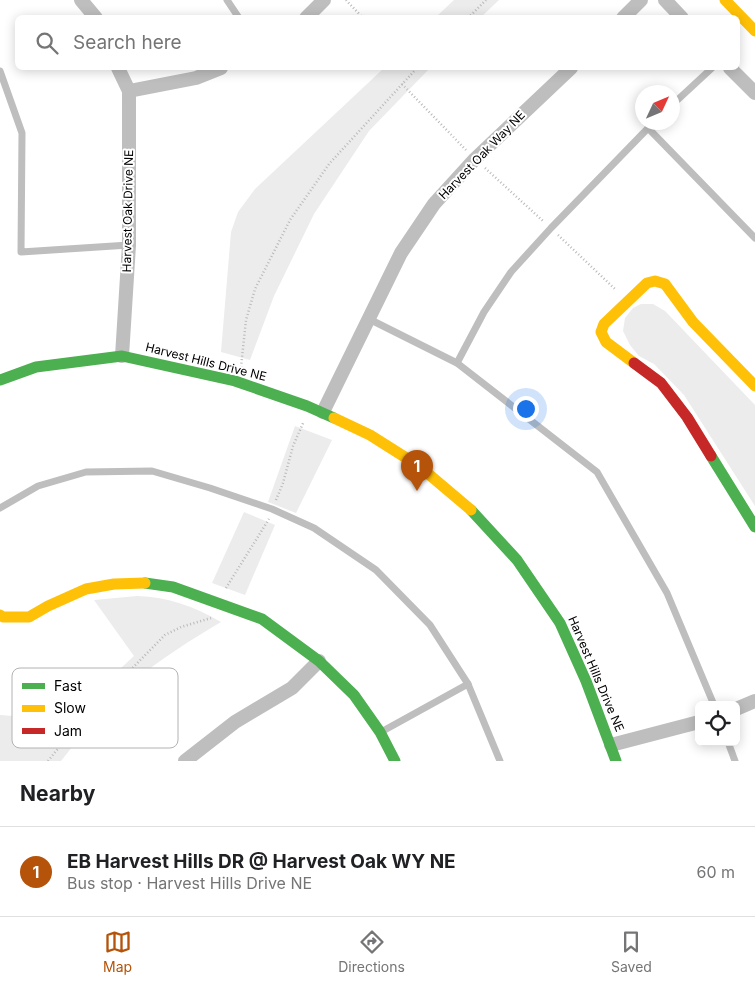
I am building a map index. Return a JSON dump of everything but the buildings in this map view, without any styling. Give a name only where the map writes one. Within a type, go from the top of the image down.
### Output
[{"type":"street","points":[[81,0],[94,15]]},
{"type":"street","points":[[309,15],[324,0]]},
{"type":"street","points":[[626,15],[641,0]]},
{"type":"street","points":[[665,0],[679,15]]},
{"type":"street","points":[[724,0],[739,15]]},
{"type":"street","points":[[740,16],[755,31]]},
{"type":"street","name":"Harvest Oak Drive NE","points":[[119,70],[129,91],[129,245],[122,356]]},
{"type":"street","points":[[129,91],[196,78],[216,70]]},
{"type":"street","name":"Harvest Oak Way NE","points":[[323,412],[401,253],[434,204],[476,159],[569,70]]},
{"type":"street","points":[[732,70],[755,93]]},
{"type":"street","points":[[755,386],[693,322],[665,284],[655,281],[647,283],[604,324],[601,332],[606,342],[661,383],[687,417],[755,527]]},
{"type":"street","name":"Harvest Hills Drive NE","points":[[0,380],[36,367],[122,356],[235,381],[323,412],[370,435],[419,466],[472,511],[517,560],[560,623],[586,681],[616,761]]},
{"type":"street","points":[[0,615],[3,617],[29,617],[86,589],[114,584],[144,583],[172,587],[221,602],[262,619],[319,660],[354,696],[380,732],[395,761]]},
{"type":"street","points":[[185,761],[235,722],[292,688],[319,660]]},
{"type":"street","points":[[740,708],[755,702]]},
{"type":"street","points":[[611,745],[695,723]]},
{"type":"lane","points":[[227,0],[237,15]]},
{"type":"lane","points":[[680,98],[710,70]]},
{"type":"lane","points":[[0,71],[22,133],[21,252],[129,245]]},
{"type":"lane","points":[[457,363],[484,312],[511,272],[646,130]]},
{"type":"lane","points":[[650,130],[755,238]]},
{"type":"lane","points":[[369,318],[457,363],[597,472],[667,593],[712,701]]},
{"type":"lane","points":[[0,508],[38,486],[86,472],[152,471],[272,509],[314,528],[376,570],[430,625],[468,684],[500,761]]},
{"type":"lane","points":[[380,732],[468,684]]},
{"type":"lane","points":[[729,746],[735,761]]},
{"type":"path","points":[[346,0],[360,15]]},
{"type":"path","points":[[471,15],[486,0]]},
{"type":"path","points":[[235,381],[241,367],[246,320],[255,289],[290,220],[329,164],[414,71]]},
{"type":"path","points":[[402,84],[476,159]]},
{"type":"path","points":[[276,500],[304,422],[307,406]]},
{"type":"path","points":[[224,591],[269,520]]},
{"type":"path","points":[[133,668],[165,636],[181,627],[216,616]]},
{"type":"path","points":[[48,761],[58,748]]},
{"type":"shaded area","points":[[454,0],[499,0],[483,15],[438,15]]},
{"type":"shaded area","points":[[382,70],[428,70],[369,131],[314,214],[274,296],[250,360],[221,352],[231,232],[238,212],[255,189]]},
{"type":"shaded area","points":[[641,304],[653,304],[665,311],[755,405],[755,506],[684,395],[654,364],[639,356],[630,345],[623,331],[625,318],[633,308]]},
{"type":"shaded area","points":[[295,426],[332,440],[296,513],[268,502]]},
{"type":"shaded area","points":[[244,512],[275,525],[245,595],[212,583]]},
{"type":"shaded area","points":[[137,596],[160,598],[201,611],[221,622],[151,668],[121,668],[134,656],[94,600]]},
{"type":"shaded area","points":[[0,715],[12,716],[12,748],[72,748],[61,761],[0,761]]},
{"type":"traffic: fast","points":[[0,380],[36,367],[122,356],[235,381],[307,406],[334,418]]},
{"type":"traffic: fast","points":[[711,456],[755,527]]},
{"type":"traffic: fast","points":[[471,510],[517,560],[560,623],[586,681],[616,761]]},
{"type":"traffic: fast","points":[[145,583],[173,587],[262,619],[319,661],[354,695],[380,732],[395,761]]},
{"type":"traffic: slow","points":[[725,0],[740,15]]},
{"type":"traffic: slow","points":[[740,16],[755,31]]},
{"type":"traffic: slow","points":[[634,363],[606,342],[601,332],[604,324],[647,283],[655,281],[665,284],[693,322],[755,386]]},
{"type":"traffic: slow","points":[[334,418],[370,435],[419,466],[471,510]]},
{"type":"traffic: slow","points":[[0,615],[3,617],[29,617],[86,589],[114,584],[145,583]]},
{"type":"traffic: jam","points":[[634,363],[661,383],[687,417],[711,456]]},
{"type":"place","name":"EB Harvest Hills DR @ Harvest Oak WY NE","points":[[417,491]]}]
